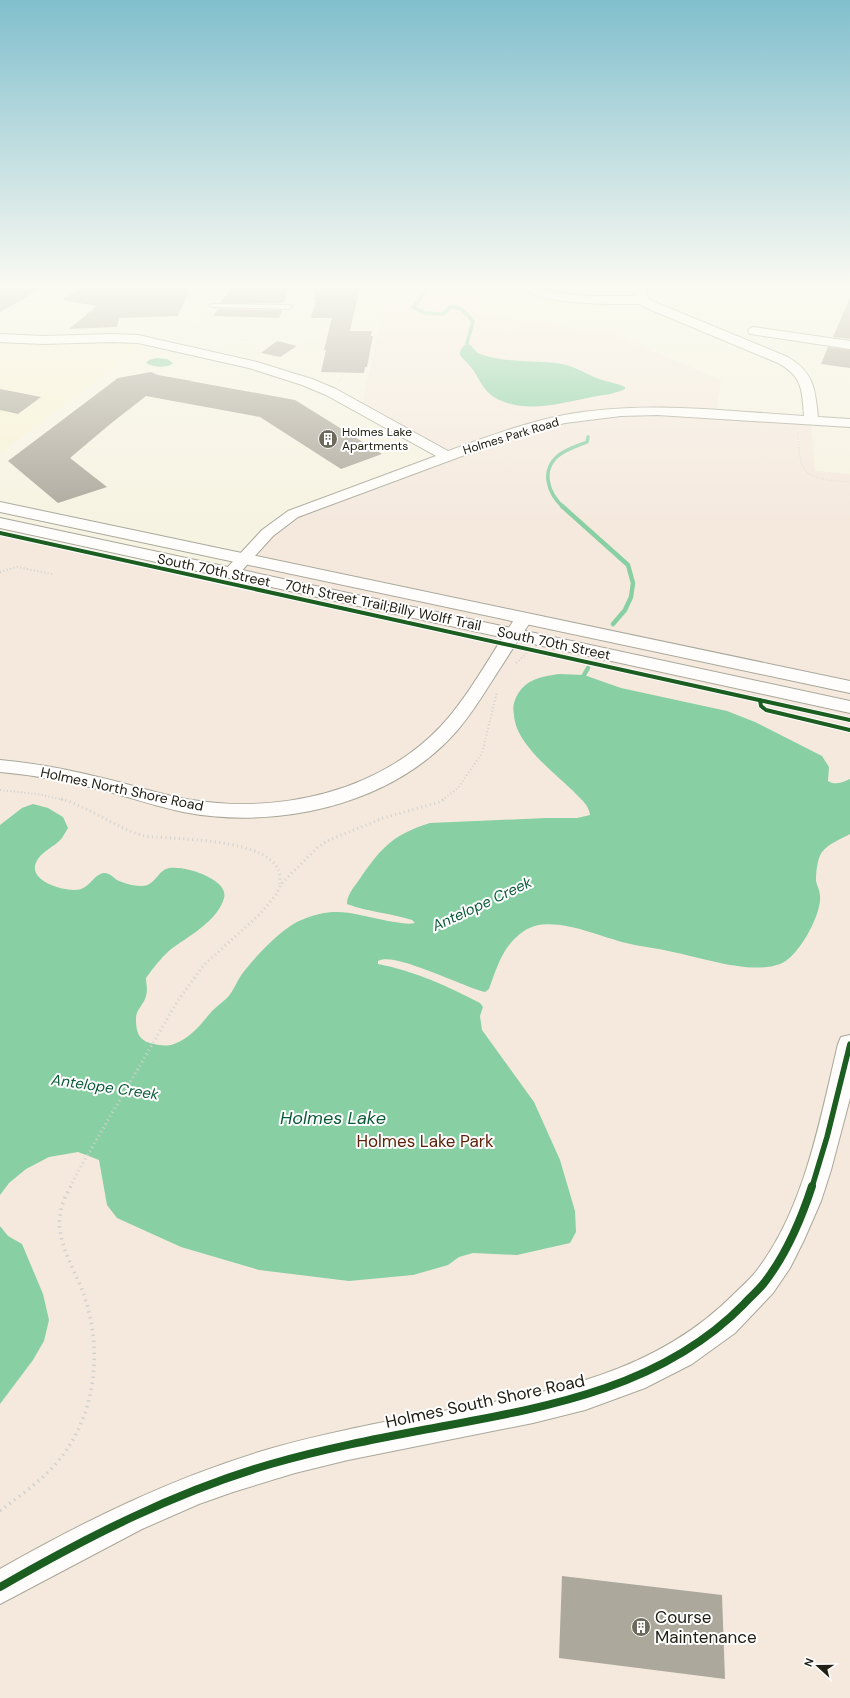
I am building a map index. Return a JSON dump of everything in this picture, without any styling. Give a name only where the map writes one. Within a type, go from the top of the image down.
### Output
[{"type":"main road","name":"South 70th Street","points":[[0,507],[850,687]]},
{"type":"main road","name":"South 70th Street","points":[[0,523],[231,573],[510,639],[850,707]]},
{"type":"street","points":[[244,363],[300,380],[331,392],[446,456]]},
{"type":"street","points":[[788,363],[797,369],[806,381],[811,420]]},
{"type":"street","name":"Holmes Park Road","points":[[231,573],[273,528],[293,514],[446,456],[542,424],[595,414],[657,411],[850,423]]},
{"type":"street","name":"Holmes North Shore Road","points":[[0,766],[65,775],[194,807],[227,810],[263,809],[318,802],[337,797],[372,784],[410,762],[430,747],[447,731],[462,712],[524,618]]},
{"type":"street","name":"Holmes South Shore Road","points":[[0,1587],[107,1528],[158,1504],[213,1482],[323,1450],[505,1414],[586,1396],[633,1378],[676,1358],[717,1330],[741,1309],[778,1264],[804,1210],[834,1113],[850,1044]]},
{"type":"path","points":[[797,427],[802,466],[808,472],[816,476],[850,482]]},
{"type":"path","points":[[0,572],[17,567],[52,574]]},
{"type":"path","points":[[510,639],[529,649],[514,664]]},
{"type":"path","points":[[0,1511],[36,1484],[63,1454],[82,1424],[92,1393],[94,1363],[92,1330],[84,1297],[66,1253],[60,1214],[66,1196],[80,1168],[177,1002],[203,966],[260,914],[276,895],[280,884],[317,848],[327,842],[383,818],[440,802],[458,788],[482,753],[498,686]]},
{"type":"path","points":[[0,790],[58,798],[88,810],[131,832],[143,836],[230,844],[252,850],[263,854],[272,861],[278,869],[280,884]]},
{"type":"shaded area","points":[[0,363],[119,363],[0,453]]},
{"type":"green space","name":"Holmes Lake Park","points":[[371,363],[682,363],[721,380],[716,414],[811,420],[815,471],[850,474],[850,1698],[0,1698],[0,536],[220,584],[278,524],[446,456],[361,408]]},
{"type":"water","points":[[146,363],[173,363],[160,367]]},
{"type":"water","points":[[468,363],[562,364],[573,367],[599,379],[625,387],[625,389],[609,394],[543,406],[517,405],[505,402],[489,393]]},
{"type":"water","name":"Holmes Lake","points":[[559,674],[584,675],[621,688],[727,711],[755,722],[822,756],[829,767],[828,781],[836,783],[850,779],[850,834],[835,842],[820,855],[816,881],[820,892],[820,904],[813,924],[801,945],[787,960],[780,964],[768,967],[742,967],[614,940],[588,931],[560,925],[547,924],[535,926],[524,931],[511,943],[502,957],[489,989],[485,992],[414,965],[386,959],[378,961],[378,964],[418,975],[443,985],[480,1003],[483,1007],[480,1016],[482,1030],[534,1102],[560,1160],[575,1211],[576,1232],[570,1243],[517,1255],[473,1253],[459,1257],[448,1265],[413,1275],[349,1281],[259,1270],[181,1247],[117,1218],[107,1205],[99,1160],[78,1152],[49,1157],[26,1169],[9,1183],[0,1195],[0,825],[22,808],[33,804],[48,808],[63,817],[68,828],[59,842],[39,857],[35,866],[39,877],[45,882],[60,888],[75,890],[84,888],[97,876],[103,873],[108,873],[119,881],[128,884],[139,886],[146,885],[150,884],[166,869],[182,868],[202,874],[212,879],[224,891],[224,898],[221,906],[209,921],[163,956],[146,978],[146,996],[136,1016],[136,1024],[139,1035],[146,1042],[165,1046],[171,1045],[186,1038],[195,1030],[212,1011],[228,997],[242,974],[253,960],[284,930],[299,921],[323,913],[344,912],[388,921],[408,924],[415,923],[412,920],[347,904],[351,891],[374,859],[388,844],[406,832],[430,823],[577,818],[590,815],[587,806],[539,759],[522,738],[516,726],[514,706],[518,693],[522,688],[538,678]]},
{"type":"water","points":[[0,1226],[8,1236],[22,1244],[43,1294],[49,1320],[44,1341],[33,1360],[0,1404]]},
{"type":"building","points":[[323,363],[368,363],[367,367],[365,367],[364,373],[321,372]]},
{"type":"building","points":[[850,363],[850,368],[821,364]]},
{"type":"building","name":"Holmes Lake Apartments","points":[[151,372],[158,375],[295,400],[382,454],[341,469],[260,417],[146,396],[70,458],[107,487],[58,503],[8,461],[118,378]]},
{"type":"building","points":[[0,389],[41,397],[18,414],[0,410]]},
{"type":"building","name":"Course Maintenance","points":[[562,1576],[722,1595],[725,1679],[559,1658]]},
{"type":"waterway","points":[[563,507],[553,495],[550,488],[548,481],[550,467],[559,455],[569,449],[587,442],[588,437]]},
{"type":"waterway","points":[[563,507],[628,565],[633,583],[631,597],[625,610],[613,624]]},
{"type":"waterway","points":[[584,675],[588,668]]},
{"type":"cycle path","name":"70th Street Trail;Billy Wolff Trail","points":[[0,533],[850,720]]},
{"type":"cycle path","points":[[760,700],[761,706],[766,710],[850,730]]},
{"type":"cycle path","points":[[0,1587],[131,1517],[164,1502],[233,1476],[269,1465],[348,1445],[533,1409],[585,1395],[635,1378],[682,1354],[725,1323],[763,1284],[780,1259],[795,1231],[818,1170],[836,1105],[850,1044]]},
{"type":"place","name":"Holmes Lake Apartments","points":[[328,439]]},
{"type":"place","name":"Course Maintenance","points":[[641,1627]]},
{"type":"water label","name":"Antelope Creek","points":[[482,904]]},
{"type":"water label","name":"Antelope Creek","points":[[105,1087]]}]
